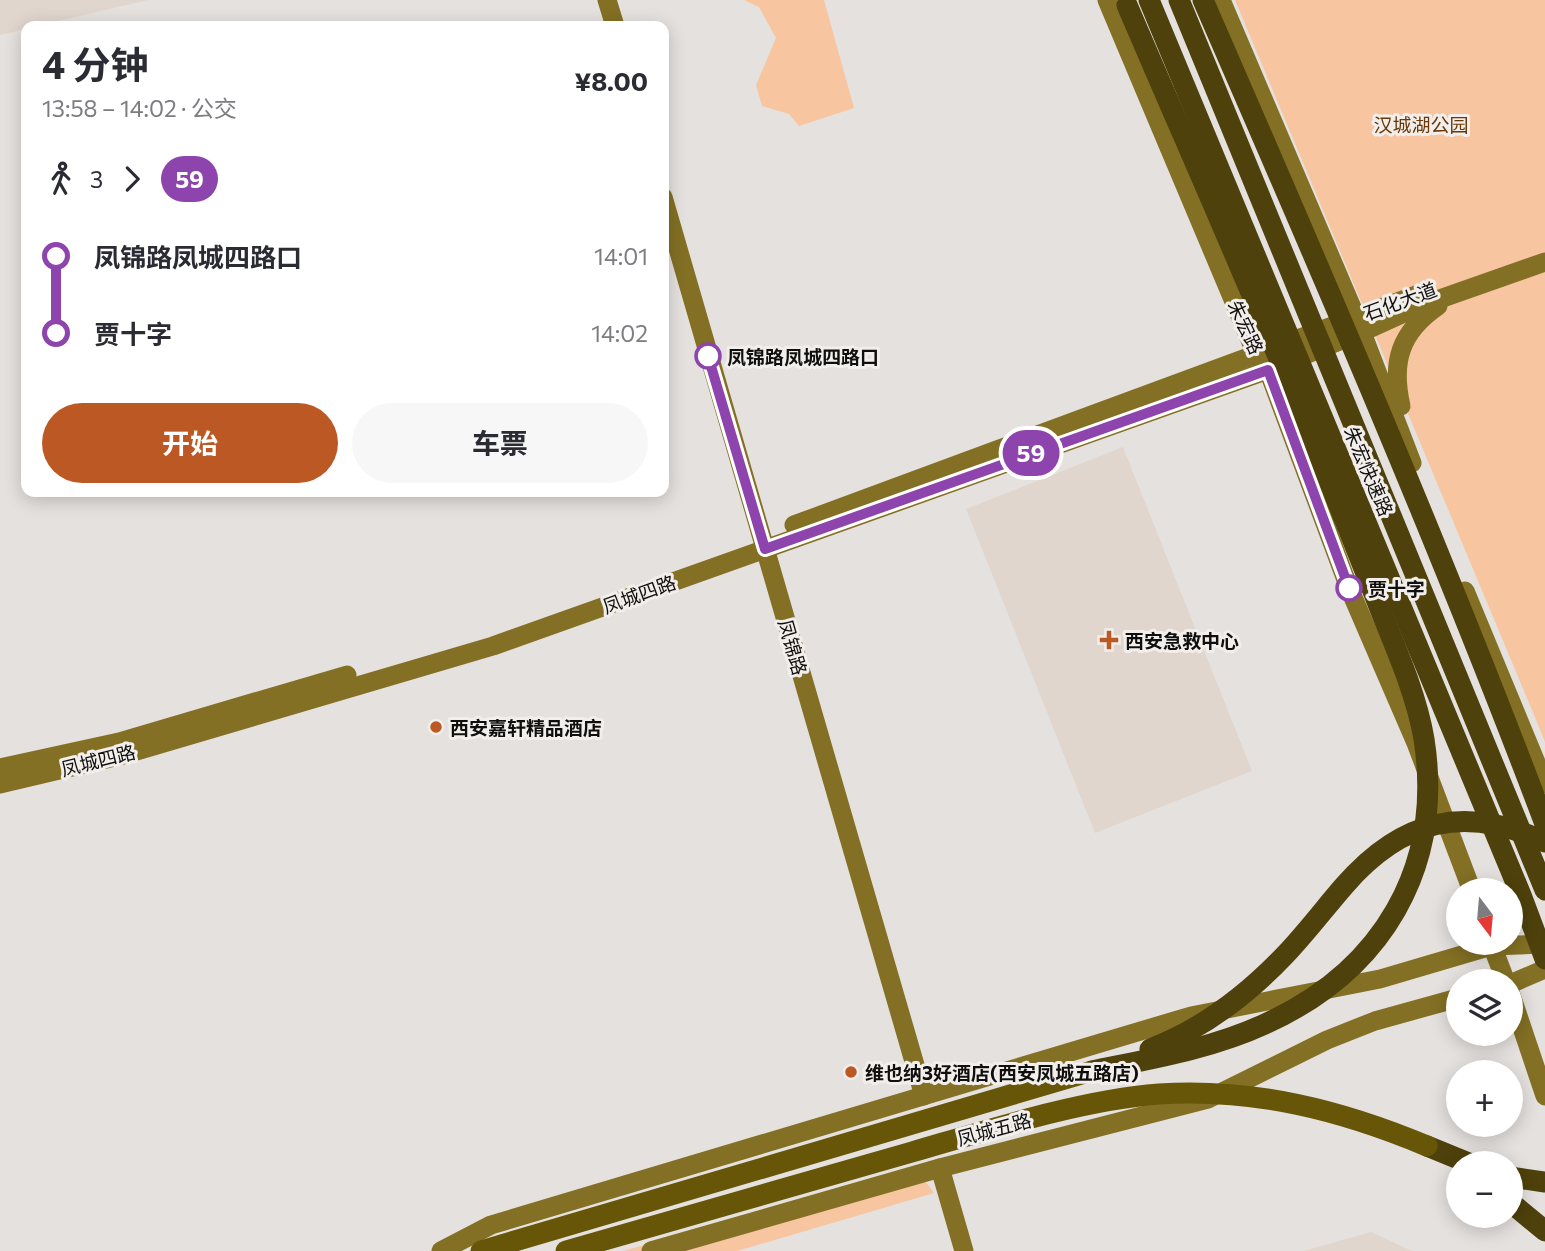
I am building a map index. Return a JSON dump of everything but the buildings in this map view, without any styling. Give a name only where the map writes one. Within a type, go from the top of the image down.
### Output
[{"type":"highway","name":"朱宏快速路","points":[[1149,0],[1545,960]]},
{"type":"highway","name":"朱宏快速路","points":[[1179,0],[1545,890]]},
{"type":"highway","points":[[1203,0],[1332,297],[1451,584],[1545,824]]},
{"type":"highway","points":[[1092,1071],[1201,1046],[1263,1025],[1304,1005],[1340,979],[1371,948],[1395,914],[1409,885],[1422,847],[1428,783],[1423,738],[1399,656],[1296,400],[1120,2]]},
{"type":"highway","points":[[1092,1071],[1161,1045],[1199,1026],[1235,1002],[1294,946],[1345,884],[1369,861],[1398,840],[1432,825],[1455,820],[1514,828],[1545,842]]},
{"type":"highway","points":[[1427,1146],[1446,1154]]},
{"type":"highway","points":[[1427,1146],[1446,1158]]},
{"type":"highway","points":[[1523,1179],[1545,1182]]},
{"type":"highway","points":[[1523,1213],[1545,1231]]},
{"type":"main road","points":[[607,0],[613,21]]},
{"type":"main road","points":[[1221,0],[1359,325],[1415,472],[1545,784]]},
{"type":"main road","name":"朱宏路","points":[[1120,2],[1256,354],[1268,370],[1349,588],[1416,743],[1467,878]]},
{"type":"main road","name":"凤锦路","points":[[669,218],[923,1096]]},
{"type":"main road","name":"石化大道","points":[[1268,370],[1359,325],[1545,249]]},
{"type":"main road","name":"石化大道","points":[[1256,354],[1417,307],[1545,262]]},
{"type":"main road","points":[[1415,472],[1396,383],[1401,343],[1421,318],[1455,294]]},
{"type":"main road","name":"凤城四路","points":[[0,784],[123,755],[493,646],[1256,354]]},
{"type":"main road","name":"凤城四路","points":[[0,768],[119,742],[482,636],[1268,370]]},
{"type":"main road","points":[[1523,944],[1545,944]]},
{"type":"main road","points":[[442,1251],[491,1224],[1191,1016],[1380,979],[1456,956]]},
{"type":"main road","points":[[1523,977],[1545,969]]},
{"type":"main road","points":[[651,1251],[940,1168],[1208,1100],[1327,1040],[1375,1021],[1446,1001]]},
{"type":"main road","points":[[1523,1031],[1545,1096]]},
{"type":"main road","name":"凤城五路","points":[[481,1251],[1092,1071]]},
{"type":"main road","name":"凤城五路","points":[[566,1251],[959,1138],[1066,1110],[1158,1094],[1216,1094],[1276,1099],[1333,1112],[1387,1129],[1427,1146]]},
{"type":"main road","points":[[940,1168],[964,1251]]},
{"type":"shaded area","points":[[0,0],[148,0],[58,21],[21,21],[21,30],[0,35]]},
{"type":"shaded area","name":"西安急救中心","points":[[1123,447],[1252,771],[1095,833],[966,509]]},
{"type":"shaded area","points":[[1371,1232],[1412,1251],[1304,1251]]},
{"type":"green space","points":[[744,0],[824,0],[854,108],[799,126],[789,114],[762,106],[756,85],[776,38],[759,7]]},
{"type":"green space","name":"汉城湖公园","points":[[1235,0],[1545,0],[1545,742],[1532,710]]},
{"type":"green space","points":[[904,1171],[922,1178],[934,1193],[737,1251],[623,1251]]},
{"type":"bus line","name":"59","points":[[708,356],[765,549],[1180,399],[1268,370],[1349,588]]},
{"type":"place","name":"凤锦路凤城四路口","points":[[708,356]]},
{"type":"place","name":"贾十字","points":[[1349,588]]},
{"type":"place","name":"西安急救中心","points":[[1109,640]]},
{"type":"place","name":"西安嘉轩精品酒店","points":[[436,727]]},
{"type":"place","name":"维也纳3好酒店(西安凤城五路店)","points":[[851,1072]]}]
